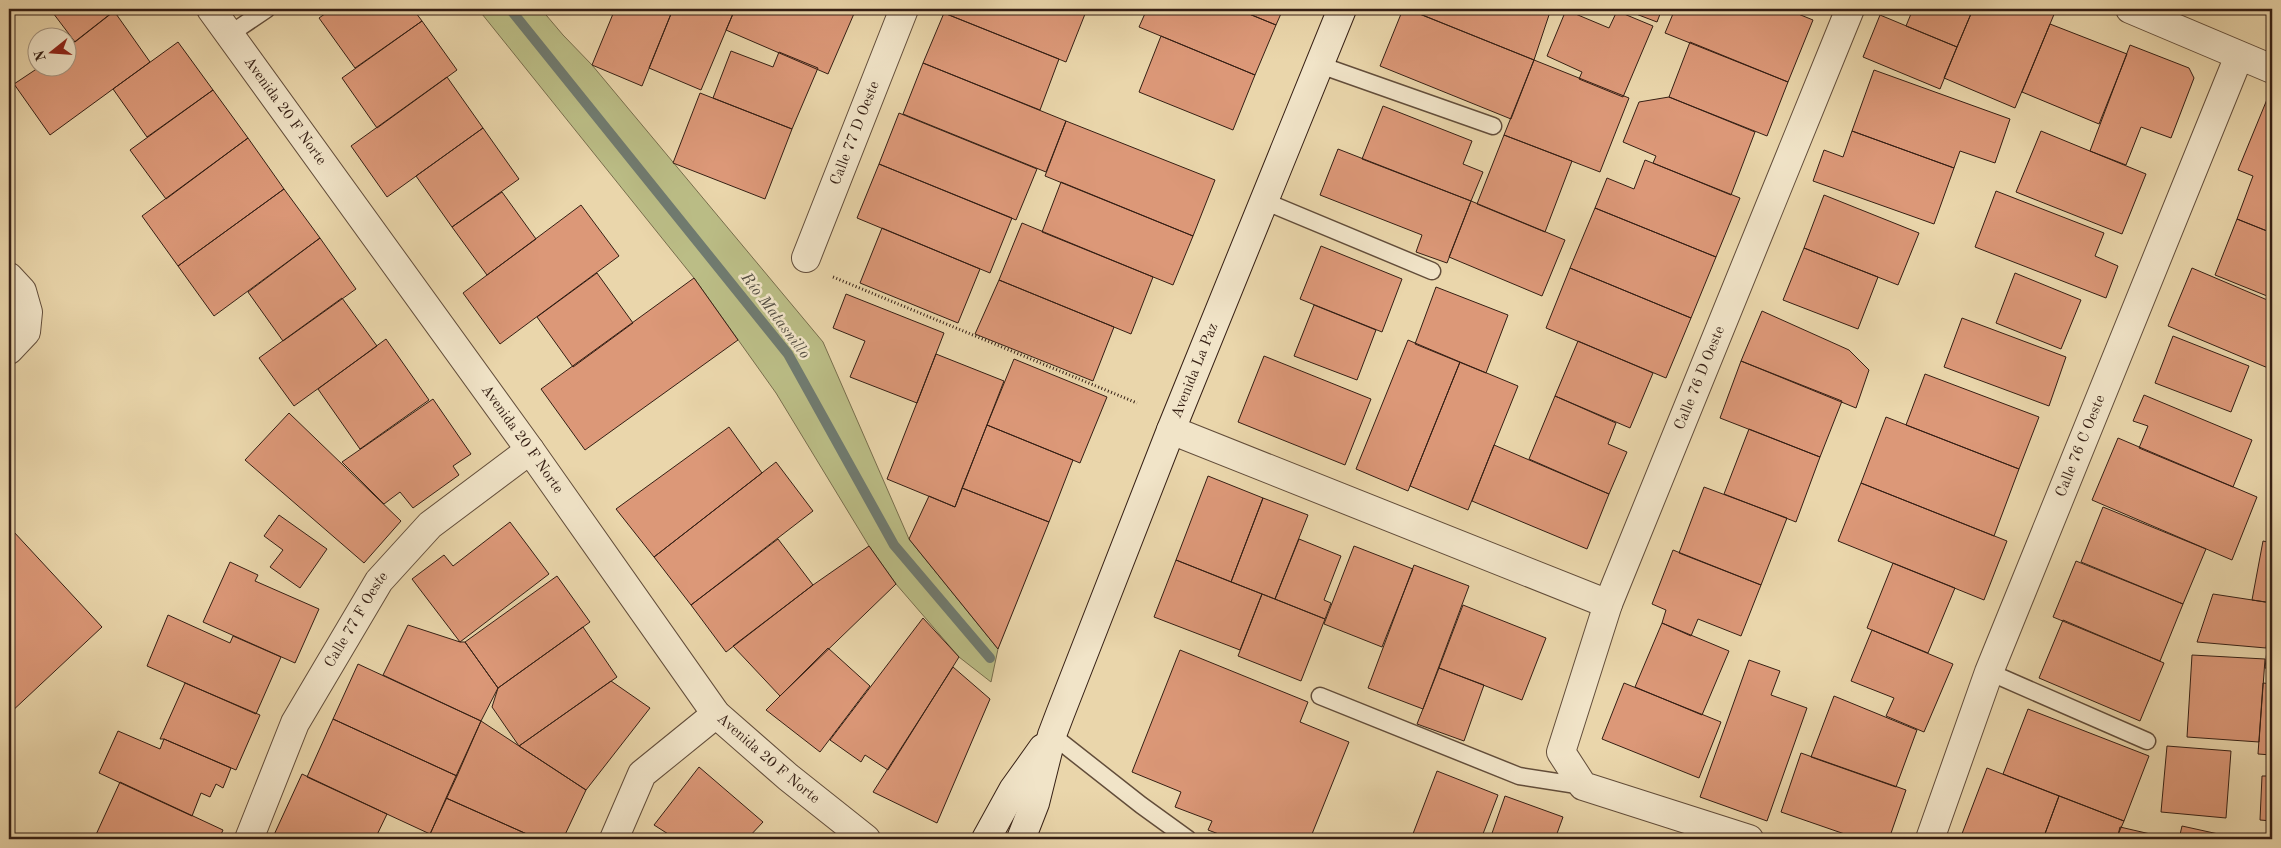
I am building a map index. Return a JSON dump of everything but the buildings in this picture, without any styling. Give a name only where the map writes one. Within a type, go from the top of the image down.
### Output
[{"type":"street","name":"Avenida 20 F Norte","points":[[211,9],[530,450],[716,714],[788,777],[866,839]]},
{"type":"street","name":"Calle 77 D Oeste","points":[[806,258],[904,9]]},
{"type":"street","name":"Avenida La Paz","points":[[1021,839],[1035,803],[1052,735],[1171,430],[1342,9]]},
{"type":"street","name":"Calle 76 D Oeste","points":[[1583,786],[1561,752],[1608,604],[1850,9]]},
{"type":"street","points":[[2130,9],[2272,69]]},
{"type":"street","name":"Calle 76 C Oeste","points":[[1930,839],[1989,672],[2239,56]]},
{"type":"street","points":[[9,277],[22,291],[28,312],[26,332],[9,350]]},
{"type":"street","points":[[1171,430],[1608,604]]},
{"type":"street","name":"Calle 77 F Oeste","points":[[249,839],[295,723],[379,581],[430,525],[530,450]]},
{"type":"street","points":[[614,839],[642,774],[716,714]]},
{"type":"street","name":"Avenida La Paz","points":[[986,839],[1013,790],[1052,735]]},
{"type":"street","points":[[1583,786],[1749,839]]},
{"type":"lane","points":[[230,34],[267,9]]},
{"type":"lane","points":[[1320,65],[1493,126]]},
{"type":"lane","points":[[1264,201],[1432,271]]},
{"type":"lane","points":[[1989,672],[2147,741]]},
{"type":"lane","points":[[1320,696],[1519,776],[1583,786]]},
{"type":"lane","points":[[1052,735],[1141,805],[1188,839]]},
{"type":"path","points":[[833,277],[1137,403]]},
{"type":"green space","points":[[478,9],[541,9],[592,65],[823,342],[909,539],[998,649],[991,682],[959,657],[896,584],[869,546],[776,393],[694,278]]},
{"type":"waterway","name":"Río Matasnillo","points":[[510,9],[788,354],[894,545],[990,658]]}]
